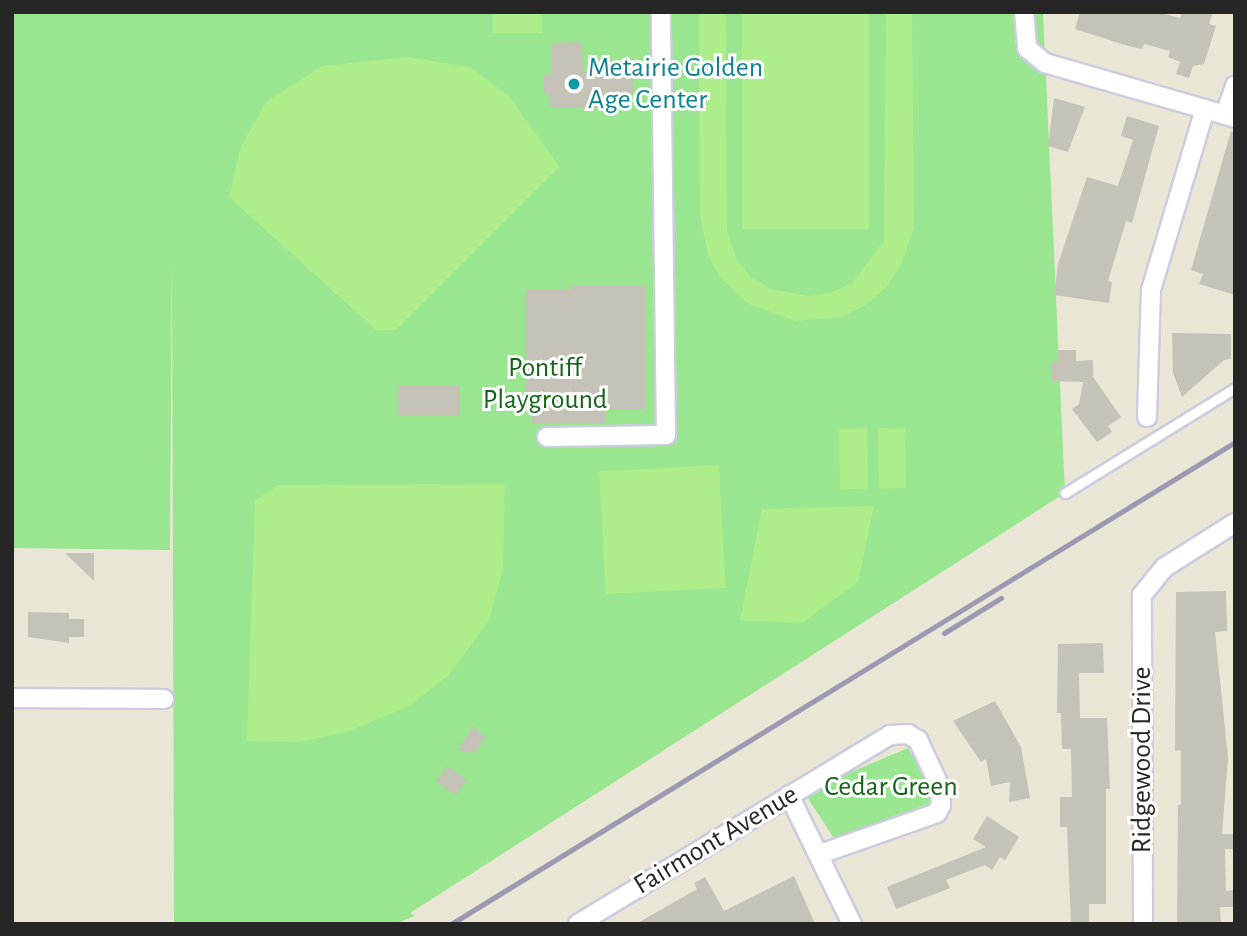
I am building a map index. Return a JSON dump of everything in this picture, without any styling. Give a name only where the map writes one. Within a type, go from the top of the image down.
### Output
[{"type":"street","points":[[547,437],[666,435],[661,12]]},
{"type":"street","points":[[1024,12],[1027,48],[1045,62],[1230,117],[1235,86]]},
{"type":"street","points":[[1147,417],[1151,290],[1205,109]]},
{"type":"street","name":"Ridgewood Drive","points":[[1143,924],[1142,595],[1165,567],[1235,523]]},
{"type":"street","points":[[12,698],[164,699]]},
{"type":"street","name":"Fairmont Avenue","points":[[578,924],[606,916],[789,795],[890,735],[908,734],[918,740],[939,785],[941,805],[937,813],[818,855]]},
{"type":"street","points":[[789,795],[852,924]]},
{"type":"lane","points":[[1065,493],[1235,388]]},
{"type":"green space","name":"Pontiff Playground","points":[[12,12],[1043,12],[1065,493],[410,913],[415,916],[394,924],[174,924],[172,257],[170,550],[12,548]]},
{"type":"green space","points":[[493,12],[542,12],[542,33],[493,33]]},
{"type":"green space","points":[[699,12],[726,12],[727,231],[737,260],[751,277],[771,289],[808,296],[830,293],[852,283],[884,241],[886,12],[912,12],[914,228],[901,265],[886,288],[864,306],[842,317],[795,321],[747,303],[720,277],[708,255],[700,216]]},
{"type":"green space","points":[[742,12],[869,12],[869,229],[742,229]]},
{"type":"green space","points":[[408,57],[470,67],[511,98],[559,167],[396,330],[377,331],[229,197],[241,146],[266,102],[322,66]]},
{"type":"green space","points":[[839,428],[867,428],[868,489],[840,489]]},
{"type":"green space","points":[[878,428],[905,428],[906,488],[879,488]]},
{"type":"green space","points":[[719,465],[725,588],[606,594],[599,471]]},
{"type":"green space","points":[[505,484],[503,569],[489,621],[449,675],[411,705],[347,732],[300,742],[247,741],[255,501],[278,485]]},
{"type":"green space","points":[[874,506],[858,582],[802,623],[740,620],[762,509]]},
{"type":"green space","name":"Cedar Green","points":[[908,748],[932,789],[931,803],[835,840],[804,792]]},
{"type":"building","points":[[1080,12],[1158,12],[1180,18],[1182,12],[1213,12],[1209,24],[1216,26],[1204,64],[1193,66],[1189,78],[1176,74],[1180,62],[1168,57],[1170,51],[1144,44],[1142,49],[1128,46],[1075,29]]},
{"type":"building","name":"Metairie Golden Age Center","points":[[582,42],[583,71],[632,70],[633,94],[596,95],[597,107],[550,108],[550,93],[543,93],[543,75],[552,74],[551,43]]},
{"type":"building","points":[[1054,98],[1085,107],[1068,152],[1048,146]]},
{"type":"building","points":[[1127,116],[1159,126],[1132,223],[1126,221],[1108,281],[1112,282],[1109,303],[1054,295],[1058,264],[1087,177],[1118,186],[1133,140],[1121,136]]},
{"type":"building","points":[[1231,131],[1235,132],[1235,295],[1199,284],[1203,274],[1191,270]]},
{"type":"building","points":[[570,285],[645,285],[645,410],[605,410],[605,424],[532,424],[532,398],[525,398],[525,290],[570,290]]},
{"type":"building","points":[[1172,333],[1231,334],[1231,359],[1224,360],[1182,397],[1173,373]]},
{"type":"building","points":[[1058,350],[1076,350],[1076,361],[1093,360],[1093,377],[1121,417],[1108,426],[1112,432],[1097,442],[1072,409],[1079,404],[1083,382],[1051,381],[1051,361],[1058,361]]},
{"type":"building","points":[[398,386],[460,386],[460,416],[398,416]]},
{"type":"building","points":[[65,553],[94,553],[94,581]]},
{"type":"building","points":[[1226,591],[1227,631],[1215,632],[1228,758],[1222,834],[1235,834],[1235,849],[1225,849],[1226,891],[1235,890],[1235,907],[1220,907],[1221,924],[1177,924],[1181,750],[1175,751],[1176,592]]},
{"type":"building","points":[[28,612],[69,613],[69,619],[84,619],[84,637],[69,637],[69,643],[28,637]]},
{"type":"building","points":[[1103,643],[1104,673],[1079,673],[1080,718],[1107,718],[1110,789],[1106,789],[1106,904],[1089,904],[1089,924],[1071,924],[1067,827],[1060,827],[1060,797],[1072,797],[1071,749],[1062,749],[1061,713],[1057,713],[1058,644]]},
{"type":"building","points":[[995,701],[1021,747],[1030,798],[1009,802],[1010,782],[991,786],[986,759],[981,762],[953,721]]},
{"type":"building","points":[[473,726],[485,738],[475,753],[458,750]]},
{"type":"building","points":[[447,766],[467,780],[456,795],[436,782]]},
{"type":"building","points":[[987,816],[1019,837],[1005,860],[1000,857],[992,870],[985,865],[946,880],[950,888],[896,909],[887,887],[986,847],[973,839]]},
{"type":"building","points":[[794,876],[815,924],[636,924],[697,889],[694,883],[705,877],[724,911]]},
{"type":"railway","points":[[451,924],[1235,442]]},
{"type":"railway","points":[[944,633],[1001,598]]},
{"type":"place","name":"Metairie Golden Age Center","points":[[574,84]]}]
